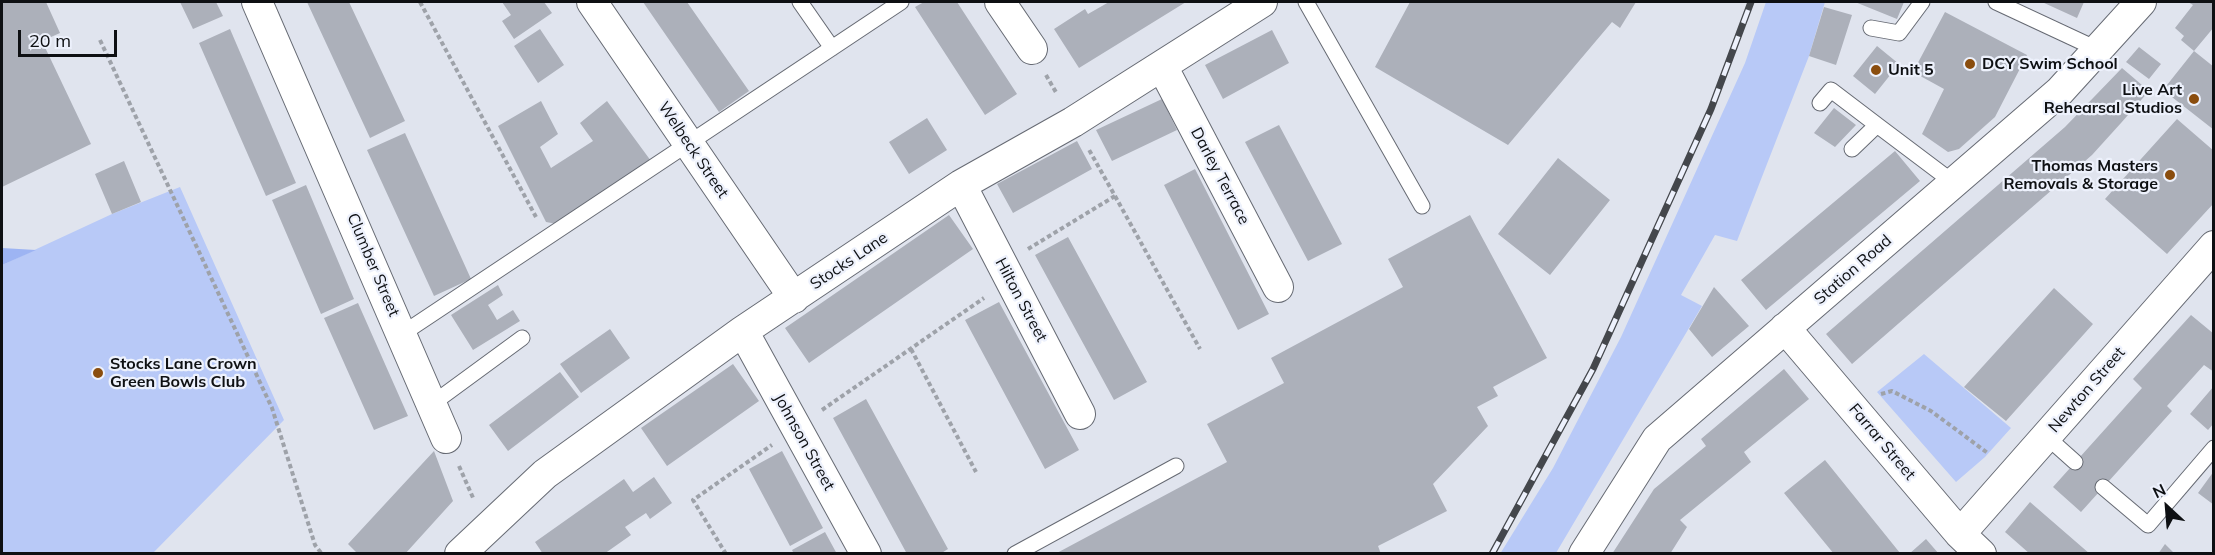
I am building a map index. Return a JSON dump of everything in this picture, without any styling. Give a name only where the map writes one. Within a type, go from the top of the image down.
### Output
[{"type":"street","name":"Clumber Street","points":[[257,2],[446,438]]},
{"type":"street","name":"Welbeck Street","points":[[592,2],[794,298]]},
{"type":"street","points":[[1000,2],[1032,49]]},
{"type":"street","name":"Stocks Lane","points":[[460,554],[545,474],[743,332],[961,185],[1073,122],[1262,2]]},
{"type":"street","name":"Station Road","points":[[1584,554],[1657,439],[2060,91],[2141,2]]},
{"type":"street","name":"Darley Terrace","points":[[1162,66],[1278,286]]},
{"type":"street","name":"Hilton Street","points":[[961,185],[1080,414]]},
{"type":"street","name":"Newton Street","points":[[1971,544],[2014,473],[2214,246]]},
{"type":"street","name":"Farrar Street","points":[[1785,328],[1971,544]]},
{"type":"street","name":"Johnson Street","points":[[743,332],[866,554]]},
{"type":"lane","points":[[800,2],[832,48]]},
{"type":"lane","points":[[402,334],[901,2]]},
{"type":"lane","points":[[1306,2],[1422,206]]},
{"type":"lane","points":[[1871,28],[1899,33],[1922,2]]},
{"type":"lane","points":[[1996,2],[2099,50]]},
{"type":"lane","points":[[1820,103],[1831,90],[1954,183]]},
{"type":"lane","points":[[1852,149],[1877,125]]},
{"type":"lane","points":[[432,404],[522,338]]},
{"type":"lane","points":[[2047,437],[2075,462]]},
{"type":"lane","points":[[2103,487],[2148,525],[2214,448]]},
{"type":"lane","points":[[1015,554],[1176,466]]},
{"type":"path","points":[[420,2],[547,238]]},
{"type":"path","points":[[100,40],[272,408],[315,545],[322,554]]},
{"type":"path","points":[[1032,49],[1200,349]]},
{"type":"path","points":[[726,554],[693,500],[1010,279],[1030,247],[1115,196]]},
{"type":"path","points":[[910,349],[976,472]]},
{"type":"path","points":[[1857,412],[1879,395],[1892,391],[1909,402],[1931,411],[2014,473]]},
{"type":"path","points":[[446,438],[487,529]]},
{"type":"shaded area","points":[[1766,2],[1825,2],[1809,56],[1737,241],[1715,235],[1681,295],[1702,306],[1556,553],[1500,554],[1553,468],[1621,337],[1745,63]]},
{"type":"shaded area","points":[[180,187],[284,420],[153,553],[2,553],[2,265],[112,214]]},
{"type":"shaded area","points":[[2,248],[36,250],[2,265]]},
{"type":"shaded area","points":[[1924,354],[2011,428],[1985,457],[1956,482],[1877,392]]},
{"type":"building","points":[[2,2],[46,2],[60,33],[42,41],[91,144],[2,187]]},
{"type":"building","points":[[180,2],[216,2],[223,16],[193,29]]},
{"type":"building","points":[[307,2],[349,2],[405,121],[370,138]]},
{"type":"building","points":[[502,2],[544,2],[552,13],[514,39],[502,21],[511,15]]},
{"type":"building","points":[[643,2],[687,2],[749,91],[719,112]]},
{"type":"building","points":[[924,2],[957,2],[1017,94],[985,115],[915,7]]},
{"type":"building","points":[[1109,2],[1186,2],[1079,68],[1054,29],[1085,9],[1088,14]]},
{"type":"building","points":[[1410,2],[1636,2],[1620,28],[1612,22],[1508,145],[1375,67]]},
{"type":"building","points":[[1855,2],[1904,2],[1897,19]]},
{"type":"building","points":[[2042,2],[2084,2],[2077,18]]},
{"type":"building","points":[[2188,2],[2214,2],[2214,27],[2194,51],[2181,40],[2184,36],[2175,28],[2193,5]]},
{"type":"building","points":[[1824,7],[1852,15],[1836,65],[1809,56]]},
{"type":"building","name":"DCY Swim School","points":[[1945,12],[2027,55],[1995,117],[1959,149],[1948,152],[1922,134],[1944,89],[1913,72]]},
{"type":"building","points":[[230,29],[296,183],[266,196],[199,43]]},
{"type":"building","points":[[540,29],[564,65],[538,83],[514,46]]},
{"type":"building","points":[[1272,30],[1289,63],[1223,99],[1205,65]]},
{"type":"building","name":"Unit 5","points":[[1877,46],[1899,64],[1875,94],[1853,76]]},
{"type":"building","points":[[2139,47],[2161,64],[2149,79],[2126,62]]},
{"type":"building","name":"Live Art Rehearsal Studios","points":[[2194,51],[2214,67],[2214,130],[2163,90]]},
{"type":"building","points":[[2122,68],[2149,91],[2092,155],[1852,364],[1826,334],[2065,127]]},
{"type":"building","points":[[1162,99],[1177,130],[1112,161],[1096,130]]},
{"type":"building","points":[[541,101],[558,134],[540,147],[551,168],[593,141],[580,123],[607,101],[651,161],[557,224],[546,222],[498,126]]},
{"type":"building","points":[[1834,108],[1856,125],[1835,147],[1814,133]]},
{"type":"building","points":[[927,118],[947,150],[909,174],[889,142]]},
{"type":"building","name":"Thomas Masters Removals & Storage","points":[[2177,119],[2214,151],[2214,203],[2167,254],[2105,199]]},
{"type":"building","points":[[1279,125],[1342,244],[1308,261],[1245,142]]},
{"type":"building","points":[[405,133],[471,279],[434,296],[367,150]]},
{"type":"building","points":[[1077,141],[1092,169],[1013,213],[997,184]]},
{"type":"building","points":[[1895,151],[1920,181],[1766,310],[1741,280]]},
{"type":"building","points":[[1558,158],[1610,200],[1550,275],[1498,234]]},
{"type":"building","points":[[124,161],[141,202],[112,214],[95,174]]},
{"type":"building","points":[[1195,169],[1269,314],[1238,330],[1164,185]]},
{"type":"building","points":[[306,185],[354,299],[321,314],[272,200]]},
{"type":"building","points":[[949,215],[973,249],[809,363],[785,328]]},
{"type":"building","points":[[1470,215],[1547,358],[1493,387],[1498,396],[1477,407],[1488,426],[1433,484],[1447,511],[1378,546],[1381,554],[1055,554],[1227,462],[1207,424],[1284,383],[1271,358],[1403,287],[1388,259]]},
{"type":"building","points":[[1068,237],[1147,382],[1114,400],[1035,255]]},
{"type":"building","points":[[498,285],[503,295],[488,305],[497,320],[513,310],[520,321],[473,350],[451,315]]},
{"type":"building","points":[[1714,287],[1749,326],[1712,357],[1689,329]]},
{"type":"building","points":[[2054,288],[2093,324],[2006,421],[1964,387]]},
{"type":"building","points":[[999,302],[1079,450],[1045,469],[965,320]]},
{"type":"building","points":[[358,303],[408,416],[374,430],[324,318]]},
{"type":"building","points":[[2191,315],[2214,334],[2214,372],[2204,365],[2167,406],[2172,411],[2081,512],[2053,487],[2142,388],[2133,379]]},
{"type":"building","points":[[610,329],[630,358],[581,393],[560,364]]},
{"type":"building","points":[[733,364],[759,401],[667,466],[641,428]]},
{"type":"building","points":[[1784,369],[1809,399],[1744,452],[1751,462],[1680,520],[1687,527],[1670,554],[1612,554],[1654,489],[1706,446],[1701,439]]},
{"type":"building","points":[[560,372],[579,397],[508,451],[489,425]]},
{"type":"building","points":[[2214,386],[2214,423],[2208,430],[2190,414]]},
{"type":"building","points":[[866,399],[948,549],[940,554],[907,554],[833,418]]},
{"type":"building","points":[[434,451],[453,501],[405,554],[358,554],[348,544]]},
{"type":"building","points":[[782,451],[823,528],[790,546],[749,469]]},
{"type":"building","points":[[1825,460],[1899,554],[1834,554],[1784,493]]},
{"type":"building","points":[[2214,471],[2214,505],[2198,493]]},
{"type":"building","points":[[654,477],[672,503],[650,519],[646,513],[625,527],[631,535],[604,554],[543,554],[535,542],[624,479],[633,492]]},
{"type":"building","points":[[2030,502],[2090,554],[2030,554],[2005,532]]},
{"type":"building","points":[[825,532],[837,554],[794,554],[792,550]]},
{"type":"building","points":[[1926,539],[1939,554],[1909,554]]},
{"type":"building","points":[[2165,544],[2175,554],[2158,554]]},
{"type":"railway","points":[[1492,554],[1593,369],[1711,109],[1751,2]]},
{"type":"place","name":"DCY Swim School","points":[[1970,64]]},
{"type":"place","name":"Unit 5","points":[[1876,70]]},
{"type":"place","name":"Live Art Rehearsal Studios","points":[[2194,99]]},
{"type":"place","name":"Thomas Masters Removals & Storage","points":[[2170,175]]},
{"type":"place","name":"Stocks Lane Crown Green Bowls Club","points":[[98,373]]}]
